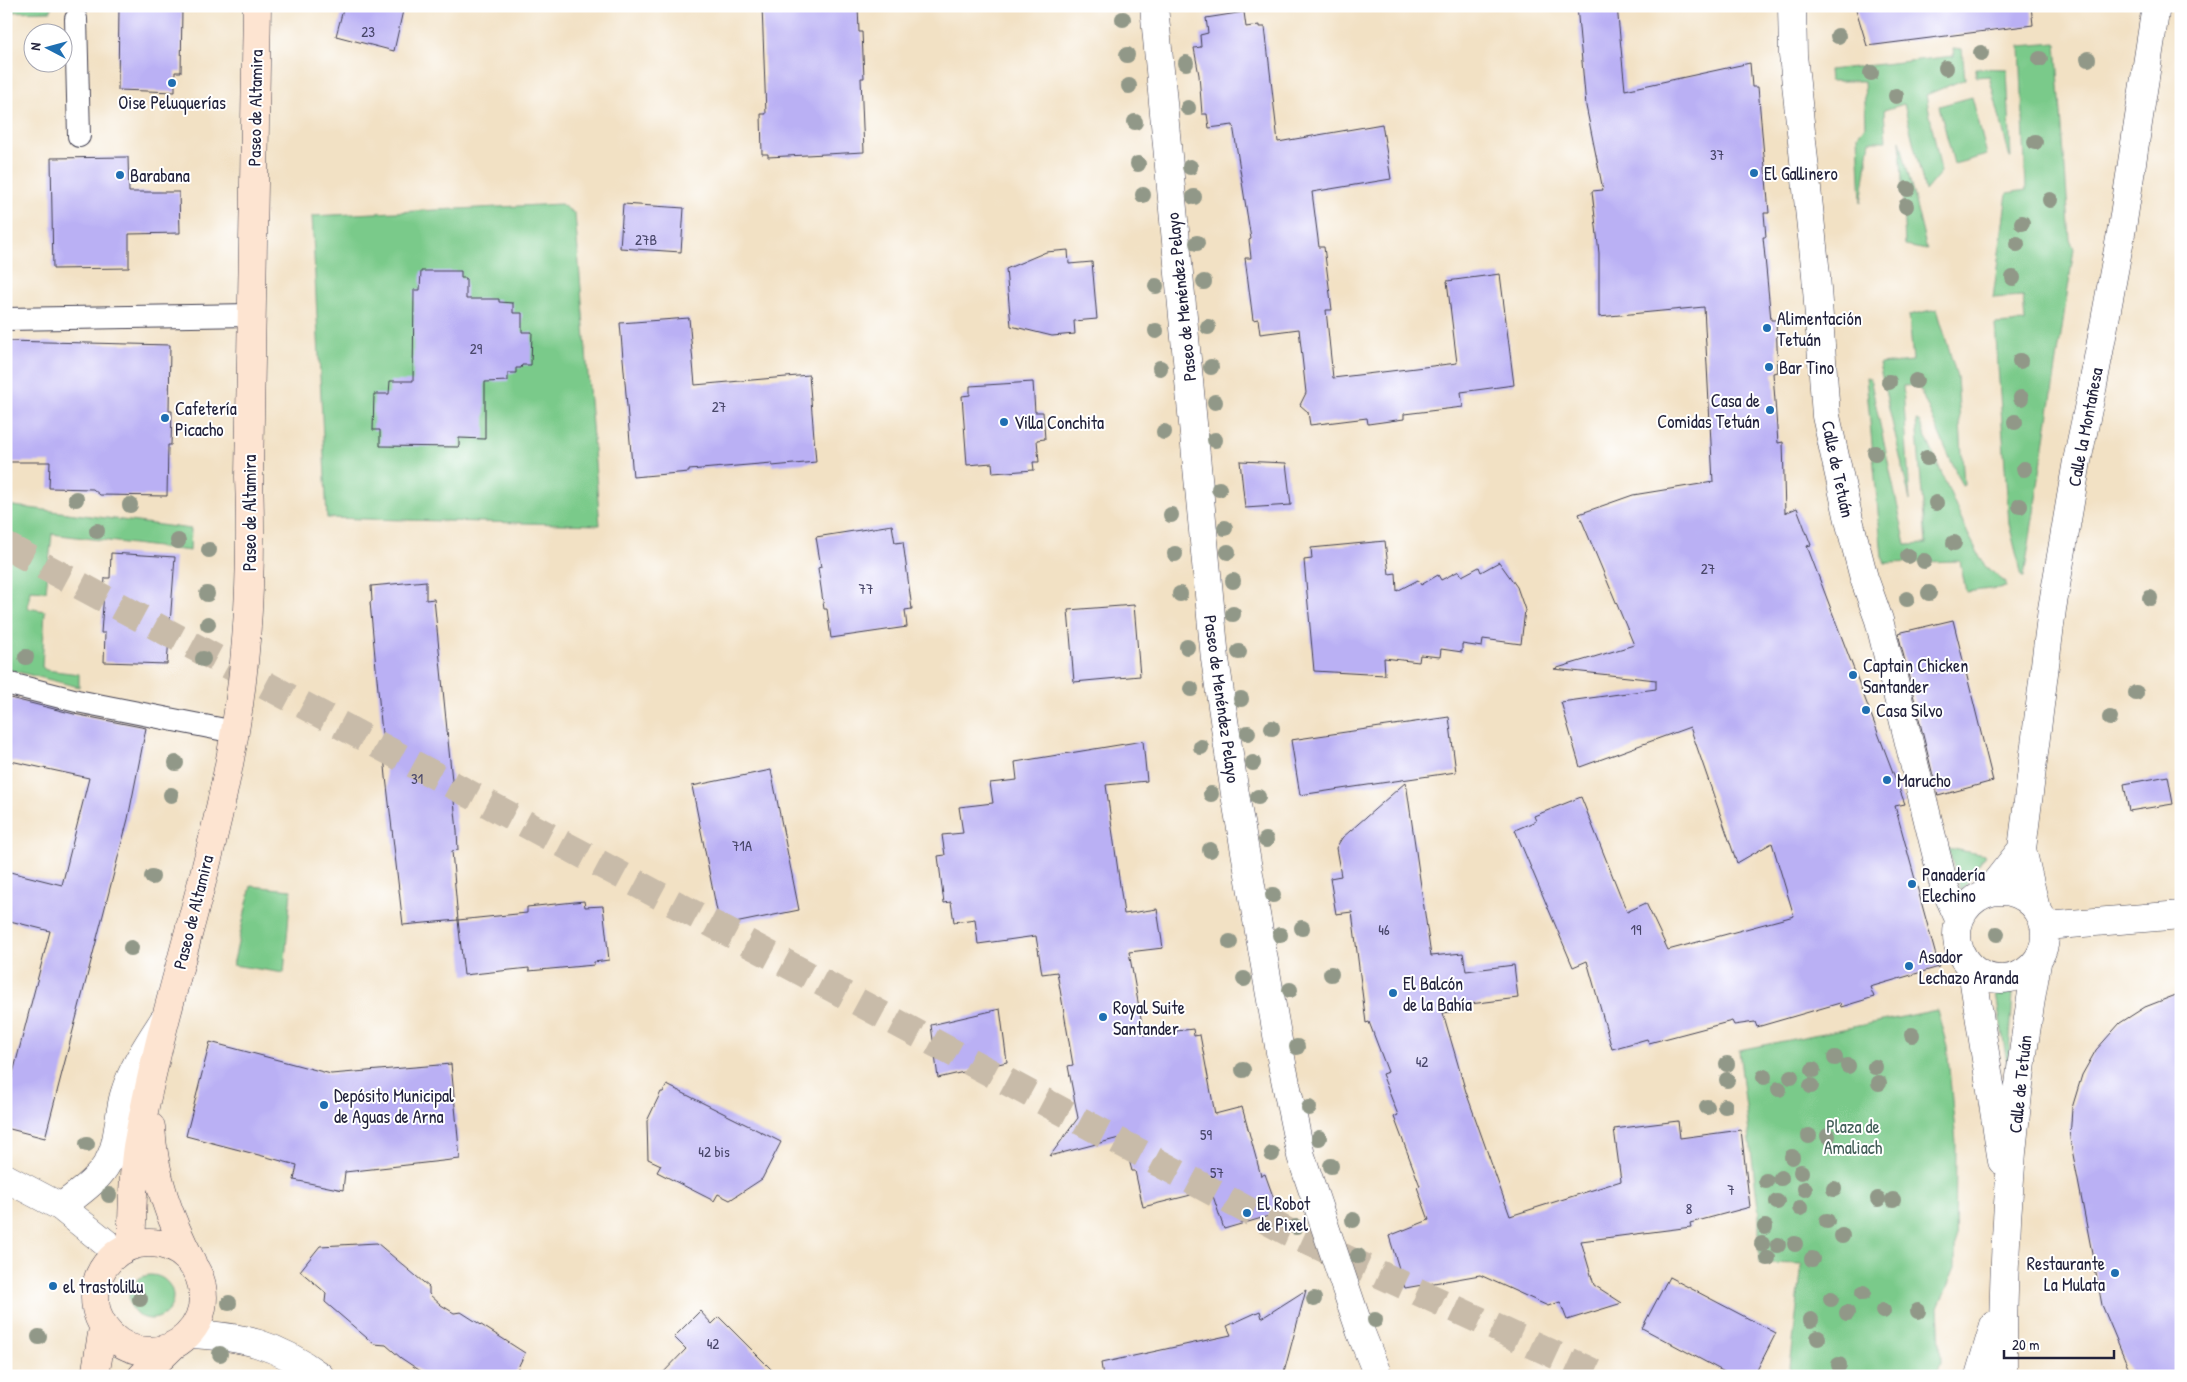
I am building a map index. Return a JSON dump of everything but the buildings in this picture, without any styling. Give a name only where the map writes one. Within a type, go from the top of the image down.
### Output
[{"type":"main road","name":"Paseo de Altamira","points":[[124,1249],[137,1149],[149,1091],[216,824],[235,732],[244,658],[248,599],[257,6]]},
{"type":"main road","name":"Paseo de Altamira","points":[[149,1091],[152,1154],[160,1186],[176,1231],[194,1265]]},
{"type":"main road","points":[[142,1376],[181,1340],[202,1312],[203,1288],[194,1265],[176,1249],[154,1242],[124,1249],[102,1268],[94,1290],[96,1312],[103,1328],[117,1342],[135,1350],[154,1352],[181,1340]]},
{"type":"main road","points":[[95,1376],[103,1328]]},
{"type":"street","name":"Paseo de Menéndez Pelayo","points":[[1154,6],[1215,659],[1235,794],[1283,1069],[1301,1156],[1360,1333],[1378,1376]]},
{"type":"street","name":"Calle de Tetuán","points":[[1792,6],[1793,55],[1816,275],[1826,416],[1849,520],[1864,578],[1879,620],[1944,886],[1959,919]]},
{"type":"street","name":"Calle la Montañesa","points":[[2040,916],[2022,849],[2052,609],[2077,461],[2122,228],[2156,6]]},
{"type":"street","points":[[1988,892],[2014,892],[2040,916],[2045,946],[2037,963],[2018,978],[1994,980],[1972,970],[1961,955],[1956,937],[1959,919],[1971,902],[1988,892],[2022,849]]},
{"type":"street","points":[[2040,916],[2181,915]]},
{"type":"street","name":"Calle de Tetuán","points":[[2003,1376],[2003,1294],[2008,1205],[2022,1055],[2037,963]]},
{"type":"street","name":"Calle de Tetuán","points":[[1972,970],[2008,1205]]},
{"type":"street","name":"Paseo de Altamira","points":[[61,1207],[90,1184],[109,1162],[124,1095],[139,1059],[169,1011]]},
{"type":"street","points":[[6,1178],[61,1207],[124,1249]]},
{"type":"street","name":"Calle de Tetuán","points":[[1979,1376],[2003,1294]]},
{"type":"street","name":"Calle de Tetuán","points":[[2003,1294],[2023,1376]]},
{"type":"street","points":[[181,1340],[225,1335],[259,1342],[300,1361],[320,1376]]},
{"type":"lane","points":[[76,18],[80,136]]},
{"type":"lane","points":[[6,319],[252,315]]},
{"type":"lane","points":[[6,682],[77,701],[235,732]]},
{"type":"green space","points":[[6,6],[52,6],[51,11],[6,12]]},
{"type":"green space","points":[[2056,43],[2070,240],[2074,249],[2024,577],[2022,577],[2009,524],[1995,324],[2025,322],[2023,296],[1993,298],[2007,193],[2026,190],[2020,46]]},
{"type":"green space","points":[[1953,48],[1962,49],[1965,79],[1926,95],[1941,172],[1925,191],[1904,104],[1884,110],[1886,141],[1870,141],[1861,203],[1858,135],[1866,125],[1864,81],[1830,81],[1829,70],[1954,56]]},
{"type":"green space","points":[[1976,68],[2007,69],[2011,158],[1989,76],[1976,77]]},
{"type":"green space","points":[[1972,97],[1987,155],[1954,164],[1939,106]]},
{"type":"green space","points":[[1900,140],[1927,250],[1905,246]]},
{"type":"green space","points":[[561,204],[575,214],[600,525],[327,518],[312,216]]},
{"type":"green space","points":[[1937,309],[1957,377],[1964,485],[1962,486],[1918,385],[1903,386],[1910,501],[1879,364],[1913,361],[1909,315]]},
{"type":"green space","points":[[1866,377],[1870,378],[1906,545],[1926,544],[1916,420],[1919,421],[1968,534],[1985,566],[2006,583],[2006,587],[1966,592],[1960,561],[1885,563],[1882,557]]},
{"type":"green space","points":[[6,505],[191,529],[190,551],[52,534],[46,591],[30,590],[28,608],[45,611],[42,667],[46,670],[79,674],[79,687],[6,669]]},
{"type":"green space","points":[[1948,848],[1985,855],[1961,891]]},
{"type":"green space","points":[[251,886],[291,890],[284,973],[233,965]]},
{"type":"green space","points":[[2013,993],[2008,1069],[1996,994]]},
{"type":"green space","name":"Plaza de Amaliach","points":[[1937,1010],[1947,1046],[1956,1143],[1955,1268],[1938,1308],[1941,1362],[1936,1376],[1789,1376],[1802,1264],[1759,1263],[1759,1216],[1739,1050]]},
{"type":"green space","points":[[151,1275],[163,1279],[169,1285],[173,1297],[169,1309],[163,1315],[151,1319],[139,1315],[133,1309],[129,1297],[133,1285],[139,1279]]},
{"type":"tunnel","points":[[6,546],[1288,1232],[1601,1376]]},
{"type":"place","name":"Oise Peluquerías","points":[[172,83]]},
{"type":"place","name":"El Gallinero","points":[[1754,173]]},
{"type":"place","name":"Barabana","points":[[120,175]]},
{"type":"place","name":"Alimentación Tetuán","points":[[1767,328]]},
{"type":"place","name":"Bar Tino","points":[[1769,367]]},
{"type":"place","name":"Casa de Comidas Tetuán","points":[[1770,410]]},
{"type":"place","name":"Cafetería Picacho","points":[[165,418]]},
{"type":"place","name":"Villa Conchita","points":[[1004,422]]},
{"type":"place","name":"Captain Chicken Santander","points":[[1853,675]]},
{"type":"place","name":"Casa Silvo","points":[[1866,710]]},
{"type":"place","name":"Marucho","points":[[1887,780]]},
{"type":"place","name":"Panadería Elechino","points":[[1912,884]]},
{"type":"place","name":"Asador Lechazo Aranda","points":[[1909,966]]},
{"type":"place","name":"El Balcón de la Bahía","points":[[1393,993]]},
{"type":"place","name":"Royal Suite Santander","points":[[1103,1017]]},
{"type":"place","name":"Depósito Municipal de Aguas de Arna","points":[[324,1105]]},
{"type":"place","name":"El Robot de Pixel","points":[[1247,1213]]},
{"type":"place","name":"Restaurante La Mulata","points":[[2115,1273]]},
{"type":"place","name":"el trastolillu","points":[[53,1286]]}]
